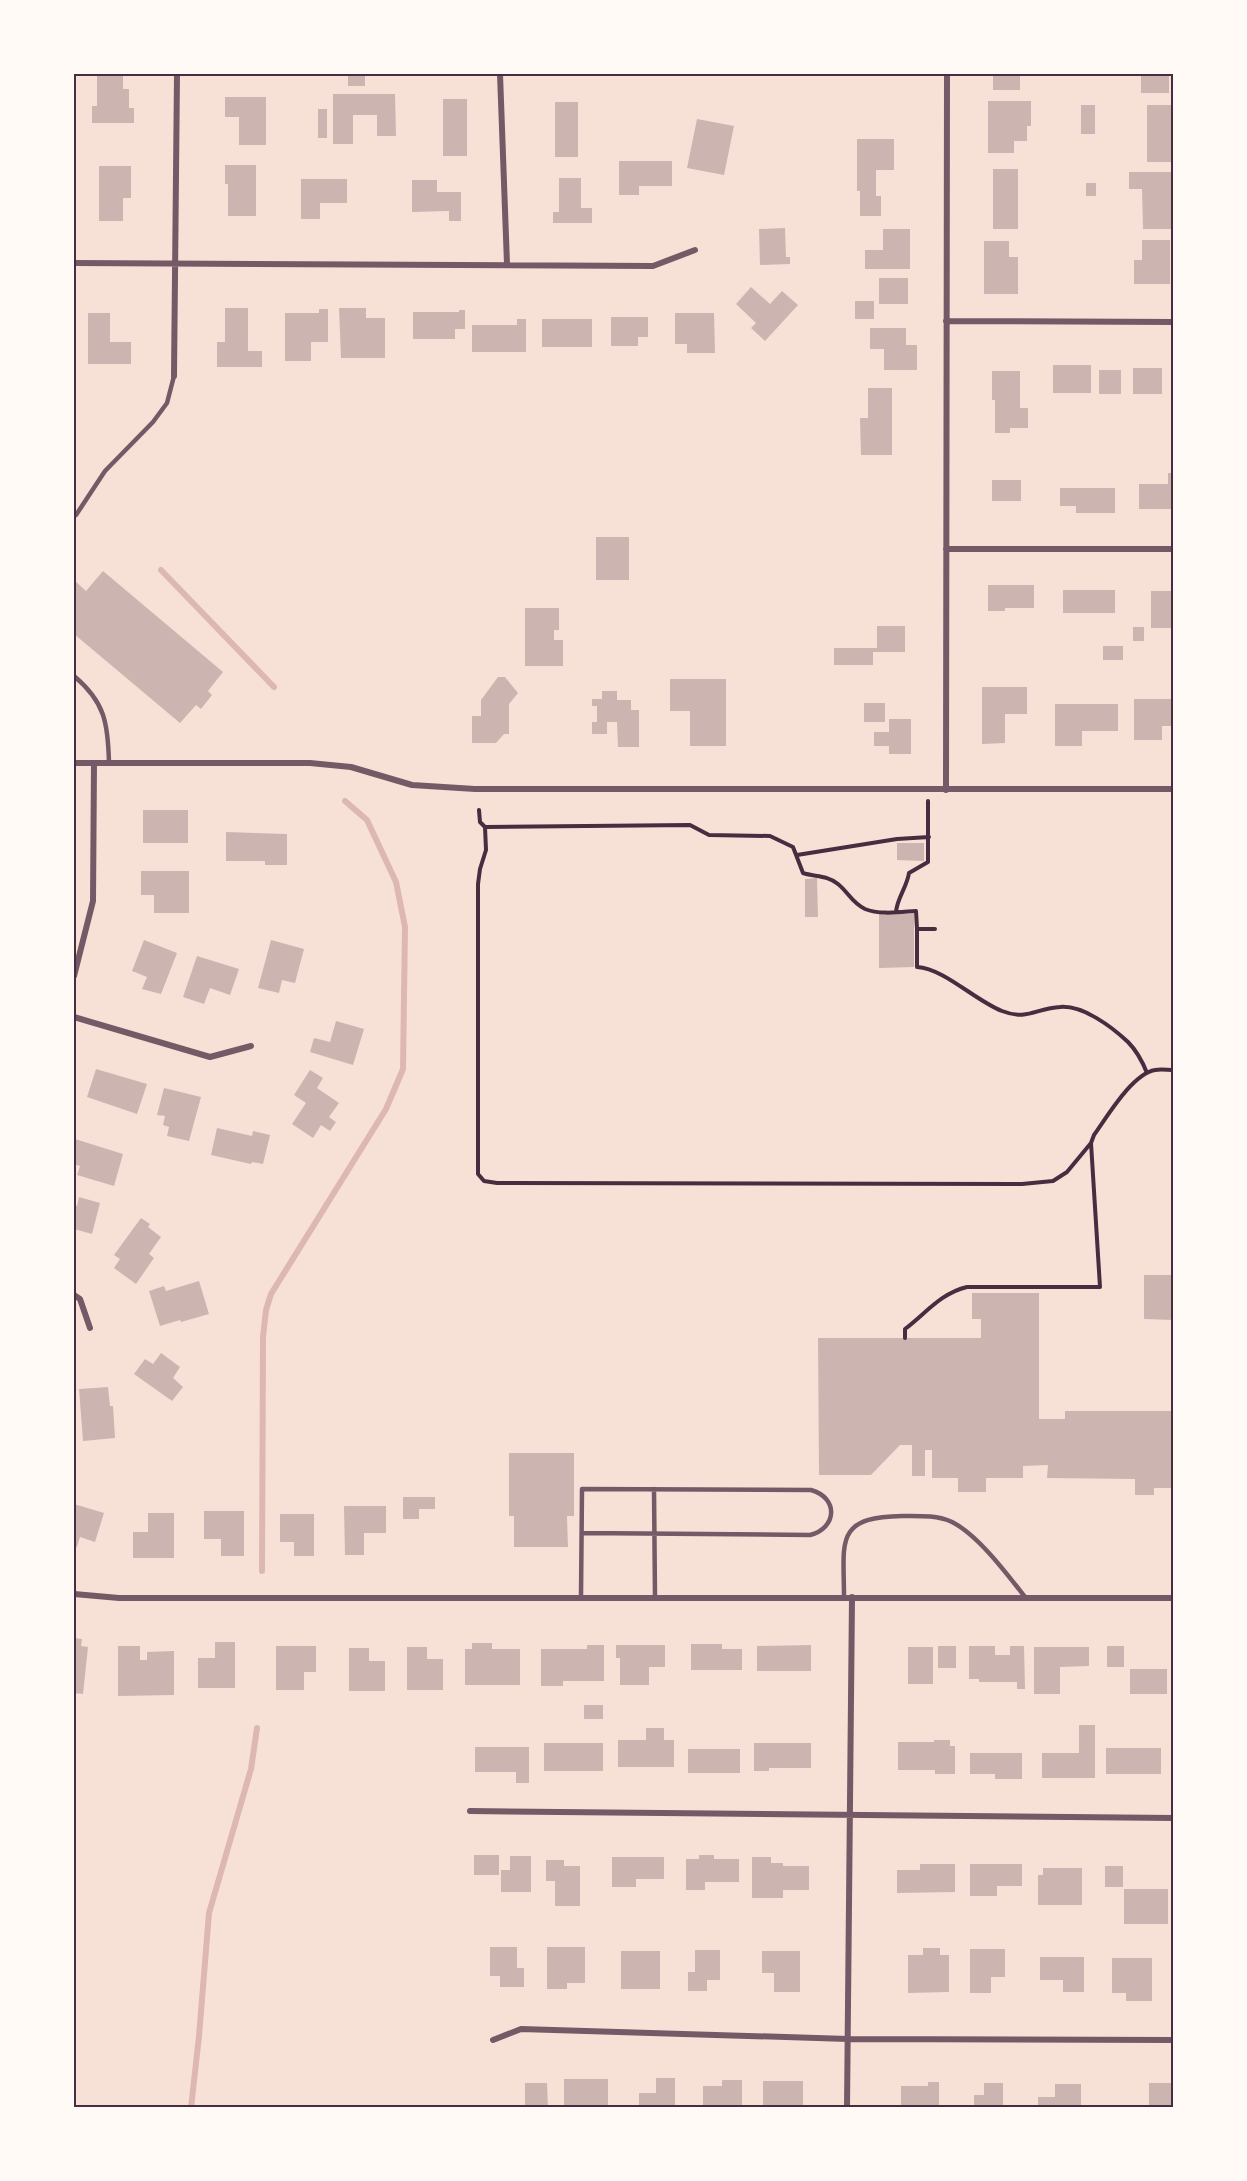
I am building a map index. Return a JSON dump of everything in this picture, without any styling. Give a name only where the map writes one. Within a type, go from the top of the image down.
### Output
[{"type":"street","points":[[174,376],[177,263],[177,74]]},
{"type":"street","points":[[500,74],[507,264]]},
{"type":"street","points":[[946,790],[947,74]]},
{"type":"street","points":[[74,263],[653,266],[695,250]]},
{"type":"street","points":[[946,321],[1173,322]]},
{"type":"street","points":[[946,549],[1173,549]]},
{"type":"street","points":[[74,763],[310,763],[351,767],[412,785],[475,789],[1173,789]]},
{"type":"street","points":[[74,976],[93,902],[94,763]]},
{"type":"street","points":[[74,1017],[210,1057],[251,1046]]},
{"type":"street","points":[[74,1295],[80,1299],[90,1328]]},
{"type":"street","points":[[74,1594],[118,1598],[1173,1598]]},
{"type":"street","points":[[847,2108],[852,1597]]},
{"type":"street","points":[[471,1811],[1173,1818]]},
{"type":"street","points":[[493,2040],[521,2029],[848,2039],[1173,2040]]},
{"type":"lane","points":[[76,515],[105,471],[153,422],[167,404],[174,376]]},
{"type":"lane","points":[[74,676],[96,697],[105,715],[109,763]]},
{"type":"lane","points":[[581,1597],[582,1489],[811,1490],[824,1496],[831,1509],[828,1524],[810,1535],[582,1533]]},
{"type":"lane","points":[[654,1489],[655,1597]]},
{"type":"lane","points":[[844,1597],[844,1546],[847,1535],[854,1525],[867,1519],[885,1516],[929,1516],[951,1521],[969,1535],[996,1561],[1025,1597]]},
{"type":"path","points":[[896,912],[909,873],[928,862],[928,790]]},
{"type":"path","points":[[479,810],[480,822],[485,827],[486,850],[479,877],[477,1174],[484,1182],[1022,1184],[1053,1181],[1067,1172],[1091,1143],[1094,1135],[1128,1089],[1154,1070],[1173,1070]]},
{"type":"path","points":[[485,827],[690,825],[709,836],[770,836],[793,847],[803,873],[827,878],[840,886],[853,901],[867,909],[878,912],[916,911],[917,967],[939,973],[981,1002],[1013,1015],[1024,1016],[1060,1007],[1082,1009],[1129,1043],[1147,1073]]},
{"type":"path","points":[[797,855],[897,839],[929,837]]},
{"type":"path","points":[[916,929],[935,929]]},
{"type":"path","points":[[905,1338],[905,1329],[937,1302],[957,1289],[967,1287],[1100,1287],[1091,1143]]},
{"type":"building","points":[[97,74],[123,74],[123,89],[129,89],[129,108],[134,108],[134,123],[92,123],[92,106],[97,106]]},
{"type":"building","points":[[993,74],[1020,74],[1020,90],[993,90]]},
{"type":"building","points":[[1141,74],[1169,74],[1169,93],[1141,93]]},
{"type":"building","points":[[348,76],[365,76],[365,86],[348,86]]},
{"type":"building","points":[[333,94],[395,94],[396,136],[377,136],[377,115],[353,115],[353,144],[333,144]]},
{"type":"building","points":[[225,97],[266,97],[266,145],[239,145],[239,117],[225,117]]},
{"type":"building","points":[[443,99],[467,99],[467,156],[443,156]]},
{"type":"building","points":[[988,101],[1031,101],[1031,126],[1027,126],[1027,141],[1014,141],[1014,153],[988,153]]},
{"type":"building","points":[[555,102],[578,102],[578,157],[555,157]]},
{"type":"building","points":[[1081,105],[1095,105],[1095,134],[1081,134]]},
{"type":"building","points":[[1147,105],[1173,105],[1173,162],[1147,162]]},
{"type":"building","points":[[318,109],[327,109],[327,138],[318,138]]},
{"type":"building","points":[[697,119],[734,126],[724,175],[687,168]]},
{"type":"building","points":[[857,139],[894,139],[894,170],[876,170],[876,196],[881,196],[881,216],[860,216],[860,191],[857,191]]},
{"type":"building","points":[[619,161],[672,161],[672,186],[639,186],[639,195],[619,195]]},
{"type":"building","points":[[225,165],[256,165],[256,216],[228,216],[228,184],[225,184]]},
{"type":"building","points":[[99,166],[131,166],[131,198],[123,198],[123,221],[99,221]]},
{"type":"building","points":[[993,169],[1018,169],[1018,229],[993,229]]},
{"type":"building","points":[[1129,172],[1172,172],[1172,229],[1143,229],[1142,189],[1129,189]]},
{"type":"building","points":[[559,178],[581,178],[581,208],[592,208],[592,223],[553,223],[553,212],[559,212]]},
{"type":"building","points":[[301,179],[347,179],[347,203],[320,203],[320,219],[301,219]]},
{"type":"building","points":[[412,180],[437,180],[437,192],[461,192],[461,221],[449,221],[449,211],[412,212]]},
{"type":"building","points":[[1086,183],[1096,183],[1096,196],[1086,196]]},
{"type":"building","points":[[785,228],[786,257],[790,257],[790,264],[760,265],[759,229]]},
{"type":"building","points":[[883,229],[910,229],[910,269],[865,269],[865,250],[883,250]]},
{"type":"building","points":[[1142,240],[1170,240],[1170,284],[1134,284],[1134,260],[1142,260]]},
{"type":"building","points":[[984,241],[1009,241],[1009,257],[1018,257],[1018,294],[984,294]]},
{"type":"building","points":[[879,278],[908,278],[908,304],[879,304]]},
{"type":"building","points":[[751,287],[770,304],[782,291],[798,305],[765,341],[751,328],[756,323],[736,304]]},
{"type":"building","points":[[855,301],[874,301],[874,319],[855,319]]},
{"type":"building","points":[[225,308],[248,308],[248,351],[262,351],[262,367],[217,367],[217,342],[225,342]]},
{"type":"building","points":[[339,308],[366,308],[366,318],[385,318],[385,358],[341,358]]},
{"type":"building","points":[[319,309],[328,309],[328,342],[311,342],[311,361],[285,361],[285,313],[319,313]]},
{"type":"building","points":[[459,310],[465,310],[465,329],[455,329],[455,339],[413,339],[413,312],[459,312]]},
{"type":"building","points":[[88,313],[110,313],[110,342],[131,342],[131,364],[88,364]]},
{"type":"building","points":[[675,313],[714,313],[715,353],[687,353],[687,344],[675,344]]},
{"type":"building","points":[[611,317],[648,317],[648,337],[638,337],[638,346],[611,346]]},
{"type":"building","points":[[517,319],[526,319],[526,352],[472,352],[472,325],[517,325]]},
{"type":"building","points":[[542,319],[592,319],[592,347],[542,347]]},
{"type":"building","points":[[870,328],[906,328],[906,345],[917,345],[917,370],[884,370],[884,349],[870,349]]},
{"type":"building","points":[[1053,365],[1091,365],[1091,393],[1053,393]]},
{"type":"building","points":[[1133,368],[1162,368],[1162,394],[1133,394]]},
{"type":"building","points":[[1099,370],[1121,370],[1121,394],[1099,394]]},
{"type":"building","points":[[992,371],[1020,371],[1020,408],[1028,408],[1028,428],[1010,428],[1010,433],[995,433]]},
{"type":"building","points":[[868,388],[892,388],[892,455],[861,455],[860,418],[868,418]]},
{"type":"building","points":[[1168,473],[1174,473],[1174,509],[1139,509],[1139,484],[1168,484]]},
{"type":"building","points":[[992,480],[1021,480],[1021,501],[992,501]]},
{"type":"building","points":[[1060,488],[1115,488],[1115,513],[1076,513],[1076,506],[1060,506]]},
{"type":"building","points":[[596,537],[629,537],[629,580],[596,580]]},
{"type":"building","points":[[103,571],[223,672],[208,691],[212,695],[201,709],[196,705],[180,723],[74,634],[74,580],[86,591]]},
{"type":"building","points":[[988,585],[1034,585],[1034,608],[1005,608],[1005,611],[988,611]]},
{"type":"building","points":[[1063,590],[1115,590],[1115,613],[1063,613]]},
{"type":"building","points":[[1151,591],[1174,591],[1174,628],[1151,628]]},
{"type":"building","points":[[525,608],[559,608],[559,630],[554,630],[554,640],[563,640],[563,666],[525,666]]},
{"type":"building","points":[[877,626],[905,626],[905,652],[873,652],[873,665],[834,665],[834,648],[877,648]]},
{"type":"building","points":[[1133,627],[1144,627],[1144,641],[1133,641]]},
{"type":"building","points":[[1103,646],[1123,646],[1123,660],[1103,660]]},
{"type":"building","points":[[498,677],[505,677],[518,693],[509,704],[509,734],[504,734],[496,743],[472,743],[472,716],[481,716],[481,700]]},
{"type":"building","points":[[670,679],[726,679],[726,746],[690,746],[690,711],[670,711]]},
{"type":"building","points":[[982,687],[1027,687],[1027,714],[1005,714],[1005,743],[982,744]]},
{"type":"building","points":[[602,691],[617,691],[617,700],[631,700],[631,710],[639,710],[639,747],[618,747],[617,722],[607,722],[607,734],[592,734],[592,722],[597,722],[597,706],[592,706],[592,699],[602,699]]},
{"type":"building","points":[[1134,699],[1174,699],[1174,726],[1162,726],[1162,740],[1134,740]]},
{"type":"building","points":[[864,703],[885,703],[885,722],[864,722]]},
{"type":"building","points":[[1055,704],[1118,704],[1118,731],[1082,731],[1082,746],[1055,746]]},
{"type":"building","points":[[889,719],[911,719],[911,754],[889,754],[889,746],[874,746],[874,732],[889,732]]},
{"type":"building","points":[[143,810],[188,810],[188,843],[143,843]]},
{"type":"building","points":[[226,832],[287,834],[287,865],[265,865],[265,861],[226,861]]},
{"type":"building","points":[[897,843],[924,843],[924,861],[897,860]]},
{"type":"building","points":[[141,871],[189,871],[189,913],[154,913],[154,895],[141,895]]},
{"type":"building","points":[[817,878],[818,917],[805,917],[805,879]]},
{"type":"building","points":[[879,914],[914,914],[914,967],[879,968]]},
{"type":"building","points":[[144,940],[177,953],[161,994],[142,989],[147,977],[132,971]]},
{"type":"building","points":[[271,940],[304,949],[295,983],[282,980],[279,993],[258,988]]},
{"type":"building","points":[[197,956],[239,969],[230,995],[210,988],[204,1004],[183,997]]},
{"type":"building","points":[[336,1021],[364,1029],[353,1065],[310,1052],[314,1038],[330,1042]]},
{"type":"building","points":[[96,1069],[147,1084],[137,1114],[87,1097]]},
{"type":"building","points":[[310,1070],[323,1078],[317,1088],[339,1103],[329,1117],[336,1122],[330,1131],[321,1125],[313,1138],[292,1124],[306,1103],[294,1095]]},
{"type":"building","points":[[164,1088],[201,1097],[189,1141],[167,1136],[169,1127],[163,1125],[165,1116],[157,1115]]},
{"type":"building","points":[[217,1128],[252,1136],[253,1131],[270,1135],[263,1164],[252,1162],[251,1164],[211,1155]]},
{"type":"building","points":[[75,1139],[123,1154],[114,1186],[77,1175],[80,1166],[74,1164]]},
{"type":"building","points":[[79,1197],[100,1203],[92,1234],[74,1229],[74,1205],[77,1206]]},
{"type":"building","points":[[141,1218],[150,1224],[148,1227],[161,1237],[149,1254],[154,1258],[136,1284],[114,1268],[120,1259],[114,1255]]},
{"type":"building","points":[[1144,1275],[1174,1275],[1174,1320],[1144,1319]]},
{"type":"building","points":[[199,1281],[209,1314],[160,1326],[149,1291],[164,1286],[166,1291]]},
{"type":"building","points":[[972,1293],[1039,1293],[1039,1419],[1065,1419],[1065,1411],[1174,1411],[1174,1488],[1154,1488],[1154,1495],[1135,1495],[1135,1479],[1047,1478],[1048,1465],[1023,1466],[1023,1478],[986,1478],[986,1492],[958,1492],[958,1478],[932,1478],[932,1450],[925,1450],[925,1476],[912,1476],[912,1445],[900,1445],[871,1475],[819,1475],[818,1338],[981,1338],[981,1319],[972,1319]]},
{"type":"building","points":[[161,1353],[180,1367],[173,1378],[183,1387],[172,1401],[134,1374],[145,1359],[153,1364]]},
{"type":"building","points":[[108,1387],[110,1406],[113,1406],[115,1438],[83,1441],[79,1389]]},
{"type":"building","points":[[509,1453],[574,1453],[574,1516],[567,1516],[568,1547],[514,1547],[514,1516],[509,1516]]},
{"type":"building","points":[[403,1497],[435,1497],[435,1509],[419,1509],[419,1519],[403,1519]]},
{"type":"building","points":[[74,1504],[104,1513],[95,1542],[80,1537],[77,1547],[74,1546]]},
{"type":"building","points":[[344,1506],[386,1506],[386,1533],[364,1533],[364,1555],[345,1555]]},
{"type":"building","points":[[204,1511],[244,1511],[244,1556],[221,1556],[221,1539],[204,1539]]},
{"type":"building","points":[[148,1513],[174,1513],[174,1558],[133,1558],[133,1532],[148,1532]]},
{"type":"building","points":[[280,1514],[314,1514],[314,1556],[294,1556],[294,1542],[280,1542]]},
{"type":"building","points":[[74,1638],[82,1639],[81,1646],[88,1647],[83,1694],[74,1693]]},
{"type":"building","points":[[215,1642],[235,1642],[235,1688],[198,1688],[198,1658],[215,1658]]},
{"type":"building","points":[[472,1643],[492,1643],[492,1649],[520,1649],[520,1685],[465,1685],[465,1649],[472,1649]]},
{"type":"building","points":[[691,1644],[722,1644],[722,1649],[742,1649],[742,1670],[691,1670]]},
{"type":"building","points":[[587,1645],[604,1645],[604,1681],[563,1681],[563,1686],[541,1686],[541,1649],[587,1649]]},
{"type":"building","points":[[616,1645],[665,1645],[665,1667],[649,1667],[649,1685],[620,1685],[620,1658],[616,1658]]},
{"type":"building","points":[[811,1645],[811,1671],[757,1671],[757,1646]]},
{"type":"building","points":[[118,1646],[140,1646],[140,1660],[147,1660],[147,1652],[174,1651],[174,1695],[118,1696]]},
{"type":"building","points":[[276,1646],[316,1646],[316,1672],[304,1672],[304,1690],[276,1690]]},
{"type":"building","points":[[938,1646],[956,1646],[956,1668],[938,1668]]},
{"type":"building","points":[[969,1646],[995,1646],[995,1655],[1010,1655],[1010,1646],[1024,1646],[1025,1689],[1017,1689],[1017,1682],[979,1682],[979,1679],[969,1679]]},
{"type":"building","points":[[1107,1646],[1124,1646],[1124,1667],[1107,1667]]},
{"type":"building","points":[[407,1647],[427,1647],[427,1659],[443,1659],[443,1690],[407,1690]]},
{"type":"building","points":[[908,1647],[933,1647],[933,1684],[908,1684]]},
{"type":"building","points":[[1034,1647],[1089,1647],[1089,1666],[1060,1667],[1060,1694],[1034,1694]]},
{"type":"building","points":[[349,1648],[369,1648],[369,1661],[385,1661],[385,1691],[349,1691]]},
{"type":"building","points":[[1130,1669],[1167,1669],[1167,1694],[1130,1694]]},
{"type":"building","points":[[584,1705],[603,1705],[603,1719],[584,1719]]},
{"type":"building","points":[[1079,1725],[1095,1725],[1095,1778],[1042,1778],[1042,1753],[1079,1753]]},
{"type":"building","points":[[646,1728],[664,1728],[664,1740],[674,1740],[674,1767],[618,1767],[618,1740],[646,1740]]},
{"type":"building","points":[[934,1740],[950,1740],[950,1746],[955,1746],[955,1774],[935,1774],[935,1770],[898,1770],[898,1742],[934,1742]]},
{"type":"building","points":[[544,1743],[603,1743],[603,1771],[544,1771]]},
{"type":"building","points":[[754,1743],[811,1743],[811,1768],[769,1768],[769,1771],[754,1771]]},
{"type":"building","points":[[475,1747],[529,1747],[529,1783],[516,1783],[516,1772],[475,1772]]},
{"type":"building","points":[[1106,1748],[1161,1748],[1161,1774],[1106,1774]]},
{"type":"building","points":[[688,1749],[740,1749],[740,1773],[688,1773]]},
{"type":"building","points":[[970,1753],[1022,1753],[1022,1779],[995,1779],[995,1774],[970,1774]]},
{"type":"building","points":[[474,1855],[499,1855],[499,1875],[474,1875]]},
{"type":"building","points":[[699,1855],[714,1855],[714,1859],[739,1859],[739,1882],[705,1882],[705,1890],[686,1890],[686,1859],[699,1859]]},
{"type":"building","points":[[510,1856],[531,1856],[531,1892],[501,1892],[501,1870],[510,1870]]},
{"type":"building","points":[[612,1857],[664,1857],[664,1879],[636,1879],[636,1887],[612,1887]]},
{"type":"building","points":[[752,1857],[771,1857],[771,1863],[783,1863],[783,1866],[809,1866],[809,1890],[783,1890],[783,1898],[752,1898]]},
{"type":"building","points":[[546,1860],[564,1860],[564,1866],[580,1866],[580,1906],[555,1906],[555,1881],[546,1881]]},
{"type":"building","points":[[920,1864],[955,1864],[955,1892],[897,1893],[897,1870],[920,1870]]},
{"type":"building","points":[[970,1864],[1022,1864],[1022,1886],[997,1886],[997,1896],[970,1896]]},
{"type":"building","points":[[1105,1866],[1123,1866],[1123,1887],[1105,1887]]},
{"type":"building","points":[[1043,1868],[1082,1868],[1082,1905],[1038,1905],[1038,1875],[1043,1875]]},
{"type":"building","points":[[1124,1889],[1168,1889],[1168,1924],[1124,1924]]},
{"type":"building","points":[[490,1947],[517,1947],[517,1968],[524,1968],[524,1987],[500,1987],[500,1976],[490,1976]]},
{"type":"building","points":[[547,1947],[585,1947],[585,1983],[567,1983],[567,1989],[547,1989]]},
{"type":"building","points":[[923,1948],[940,1948],[940,1955],[949,1955],[949,1992],[908,1993],[908,1955],[923,1955]]},
{"type":"building","points":[[970,1949],[1005,1949],[1005,1977],[991,1977],[991,1993],[970,1993]]},
{"type":"building","points":[[695,1950],[720,1950],[720,1980],[707,1980],[707,1991],[688,1991],[688,1972],[695,1972]]},
{"type":"building","points":[[621,1951],[660,1951],[660,1989],[621,1989]]},
{"type":"building","points":[[762,1951],[800,1951],[800,1992],[774,1992],[774,1973],[762,1973]]},
{"type":"building","points":[[1040,1957],[1084,1957],[1084,1992],[1063,1992],[1063,1980],[1040,1980]]},
{"type":"building","points":[[1112,1958],[1152,1958],[1152,2001],[1126,2001],[1126,1993],[1112,1993]]},
{"type":"building","points":[[656,2078],[675,2078],[675,2108],[639,2108],[639,2093],[656,2093]]},
{"type":"building","points":[[564,2079],[608,2079],[608,2108],[564,2108]]},
{"type":"building","points":[[722,2080],[742,2080],[742,2108],[703,2108],[703,2086],[722,2086]]},
{"type":"building","points":[[763,2081],[803,2081],[803,2108],[763,2108]]},
{"type":"building","points":[[928,2082],[939,2082],[939,2108],[901,2108],[901,2086],[928,2086]]},
{"type":"building","points":[[525,2083],[547,2083],[548,2108],[507,2108],[507,2105],[525,2105]]},
{"type":"building","points":[[984,2083],[1003,2083],[1003,2108],[974,2108],[974,2095],[984,2095]]},
{"type":"building","points":[[1149,2083],[1174,2083],[1174,2108],[1149,2108]]},
{"type":"building","points":[[1055,2084],[1081,2084],[1081,2108],[1038,2108],[1038,2097],[1055,2097]]},
{"type":"waterway","points":[[161,570],[274,687]]},
{"type":"waterway","points":[[262,1571],[263,1337],[266,1310],[271,1294],[386,1109],[403,1069],[405,927],[396,882],[367,820],[345,801]]},
{"type":"waterway","points":[[191,2108],[209,1913],[251,1769],[257,1728]]}]
